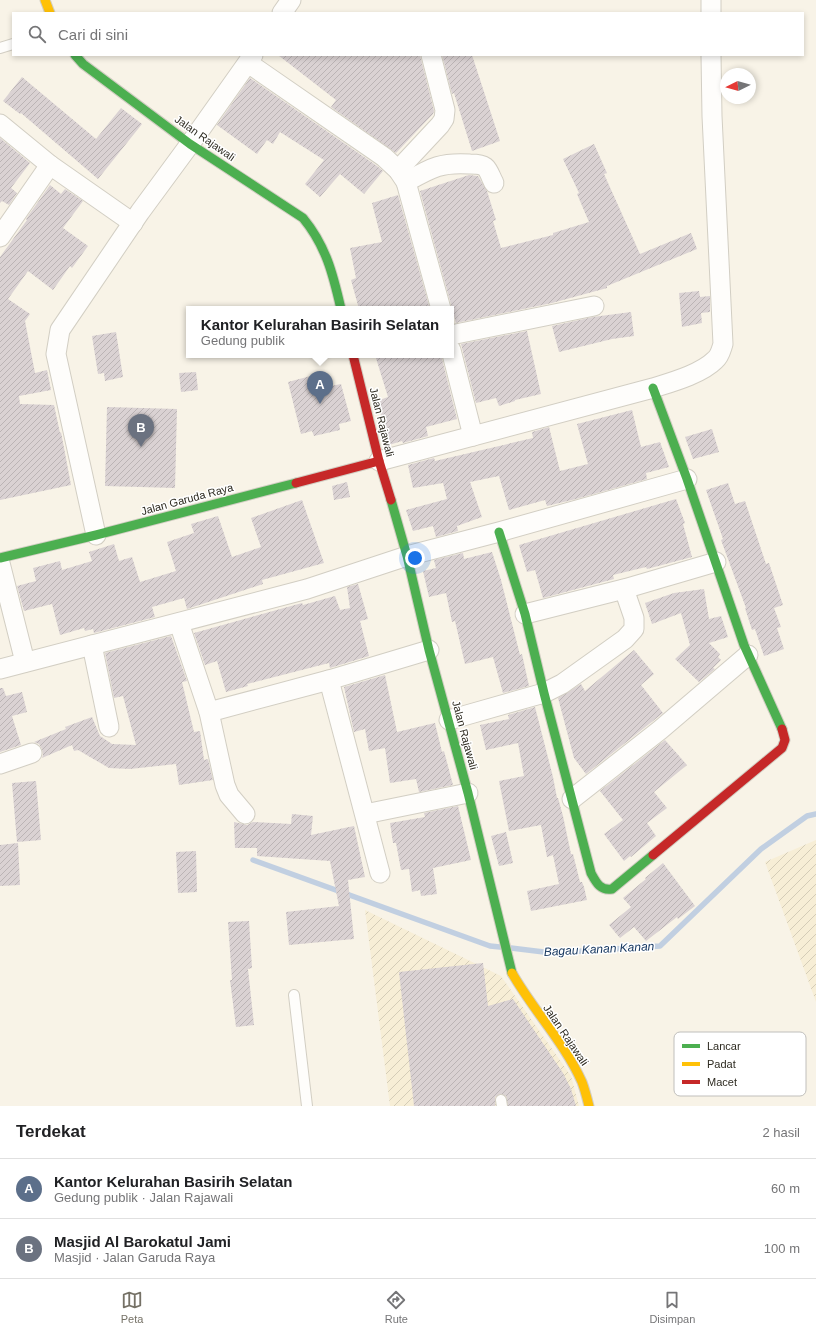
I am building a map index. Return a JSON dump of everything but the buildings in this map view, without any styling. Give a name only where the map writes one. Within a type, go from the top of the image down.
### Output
[{"type":"street","points":[[45,0],[50,12]]},
{"type":"street","points":[[283,12],[291,0]]},
{"type":"street","points":[[711,0],[711,12]]},
{"type":"street","name":"Jalan Rajawali","points":[[76,56],[83,64],[190,144],[304,218],[315,231],[324,248],[332,270],[340,306]]},
{"type":"street","points":[[402,176],[440,126],[444,118],[445,110],[431,56]]},
{"type":"street","points":[[379,461],[653,388],[694,374],[715,360],[721,352],[723,344],[712,116],[711,56]]},
{"type":"street","points":[[96,535],[56,354],[60,330],[133,223],[250,59],[384,156],[402,176],[440,306]]},
{"type":"street","points":[[0,124],[50,165],[133,223]]},
{"type":"street","points":[[402,176],[439,166],[462,164],[484,166],[487,168],[494,183]]},
{"type":"street","points":[[0,237],[50,165]]},
{"type":"street","points":[[454,334],[594,306]]},
{"type":"street","name":"Jalan Rajawali","points":[[354,358],[379,461],[407,556],[429,650],[468,793],[511,970],[523,994],[571,1061],[580,1078],[588,1106]]},
{"type":"street","points":[[453,358],[473,436]]},
{"type":"street","points":[[499,532],[525,614],[544,693],[592,873],[596,882],[601,888],[606,890],[612,889],[785,744],[782,731],[748,655],[687,479],[653,388]]},
{"type":"street","name":"Jalan Garuda Raya","points":[[0,558],[96,535],[379,461]]},
{"type":"street","points":[[0,669],[307,589],[407,556],[499,532],[687,479]]},
{"type":"street","points":[[525,614],[624,589],[716,562]]},
{"type":"street","points":[[0,563],[25,662]]},
{"type":"street","points":[[449,720],[544,693],[562,684],[626,639],[634,629],[634,618],[624,589]]},
{"type":"street","points":[[179,623],[209,712],[225,785],[229,795],[245,814]]},
{"type":"street","points":[[92,645],[109,727]]},
{"type":"street","points":[[209,712],[329,680],[429,650]]},
{"type":"street","points":[[572,799],[660,730],[748,655]]},
{"type":"street","points":[[329,680],[380,872]]},
{"type":"street","points":[[0,764],[32,753]]},
{"type":"street","points":[[365,814],[468,793]]},
{"type":"lane","points":[[0,48],[12,44]]},
{"type":"lane","points":[[294,995],[307,1106]]},
{"type":"shaded area","points":[[816,840],[816,1002],[765,862]]},
{"type":"shaded area","points":[[365,910],[501,976],[571,1076],[579,1106],[390,1106]]},
{"type":"waterway","name":"Bagau Kanan Kanan","points":[[511,948],[552,953],[660,946],[761,849],[807,816],[816,814]]},
{"type":"waterway","name":"Bagau Kanan Kanan","points":[[253,860],[490,946],[500,947]]},
{"type":"traffic: fast","points":[[76,56],[83,64],[190,144],[303,218],[318,239],[328,261],[340,306]]},
{"type":"traffic: fast","points":[[653,388],[687,479],[744,645],[782,729]]},
{"type":"traffic: fast","points":[[0,558],[96,535],[296,483]]},
{"type":"traffic: fast","points":[[391,500],[407,556],[429,650],[468,793],[512,973]]},
{"type":"traffic: fast","points":[[499,532],[525,614],[591,873],[601,887],[604,889],[612,889],[653,855]]},
{"type":"traffic: slow","points":[[45,0],[50,12]]},
{"type":"traffic: slow","points":[[512,973],[575,1067],[582,1082],[589,1106]]},
{"type":"traffic: jam","points":[[354,358],[379,461],[391,500]]},
{"type":"traffic: jam","points":[[296,483],[379,461]]},
{"type":"traffic: jam","points":[[653,855],[782,748],[785,740],[782,729]]},
{"type":"place","name":"Kantor Kelurahan Basirih Selatan","points":[[320,404]]},
{"type":"place","name":"Masjid Al Barokatul Jami","points":[[141,447]]}]
